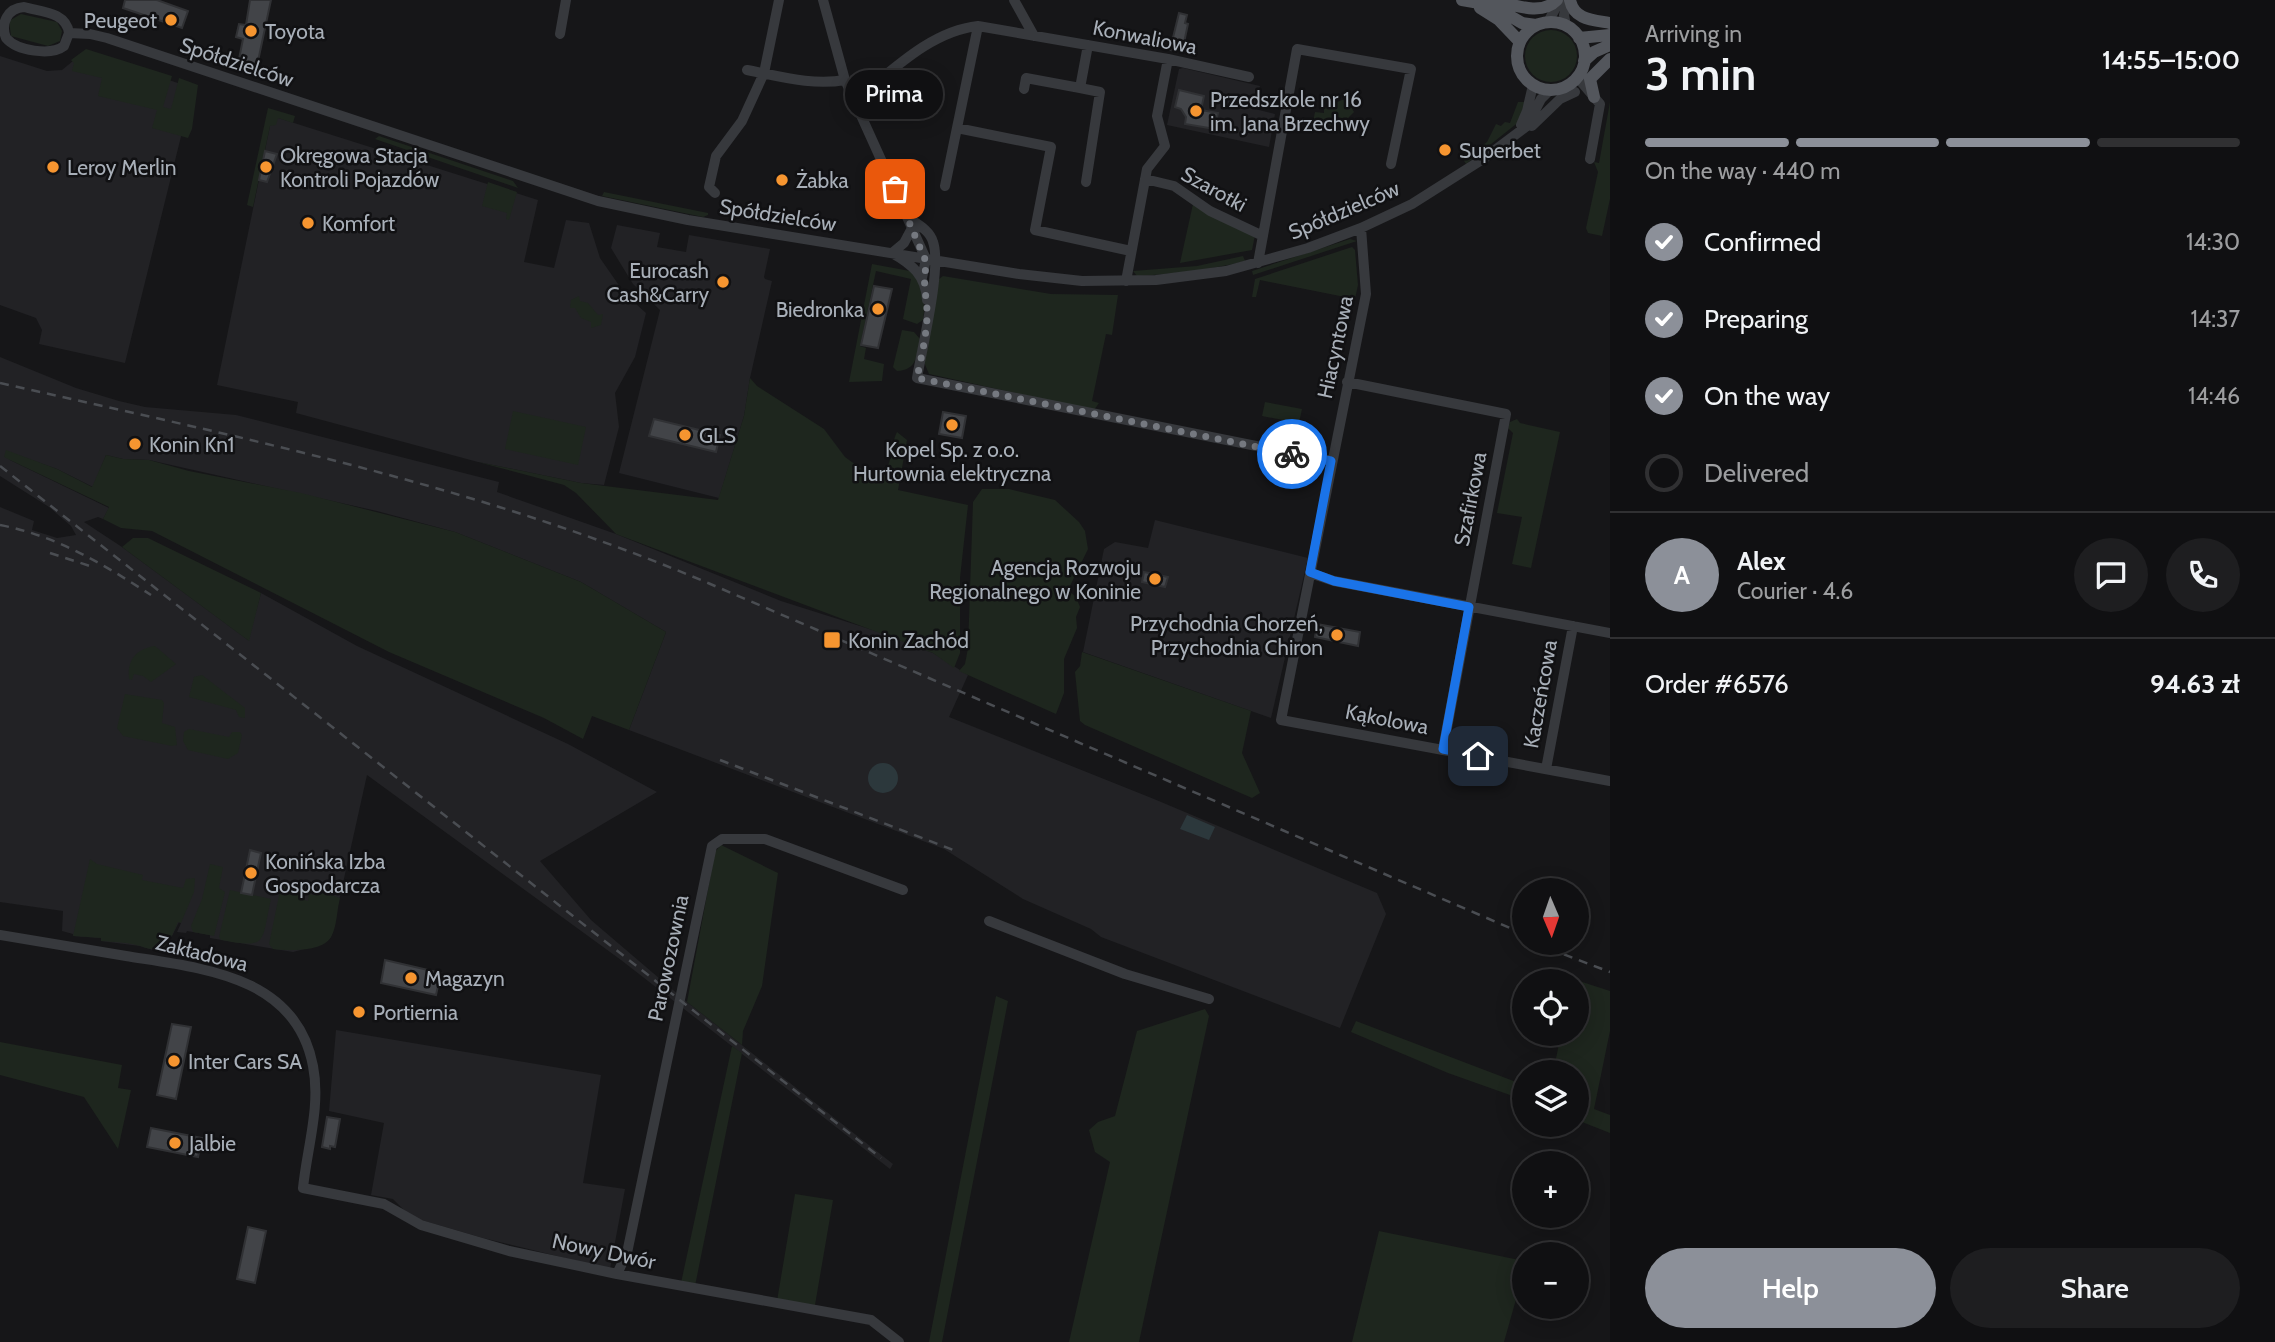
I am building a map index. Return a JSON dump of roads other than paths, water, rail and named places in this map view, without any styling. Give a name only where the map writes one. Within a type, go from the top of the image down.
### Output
[{"type":"main road","points":[[1461,0],[1491,5],[1522,23],[1566,26],[1579,38],[1584,51],[1584,61]]},
{"type":"main road","points":[[1461,0],[1491,14],[1520,43]]},
{"type":"main road","points":[[1493,0],[1540,9],[1551,6],[1558,0]]},
{"type":"main road","points":[[1569,0],[1574,12],[1582,18],[1610,23]]},
{"type":"main road","points":[[1542,24],[1525,34],[1517,52],[1518,67],[1533,85],[1563,90],[1577,77],[1584,61],[1594,51],[1610,45]]},
{"type":"main road","points":[[1579,38],[1610,35]]},
{"type":"main road","points":[[1594,97],[1591,79],[1610,59]]},
{"type":"street","points":[[560,34],[566,0]]},
{"type":"street","points":[[715,194],[709,187],[716,156],[742,121],[764,73],[779,0]]},
{"type":"street","points":[[823,0],[845,80],[854,101],[911,224],[930,236],[934,246],[922,278]]},
{"type":"street","points":[[1014,0],[1034,36]]},
{"type":"street","points":[[1542,24],[1558,0]]},
{"type":"street","points":[[1566,26],[1564,15],[1569,0]]},
{"type":"street","points":[[24,7],[61,17],[69,33],[64,46],[48,52],[11,42],[3,32],[2,17],[12,9],[24,7]]},
{"type":"street","points":[[945,186],[978,26]]},
{"type":"street","name":"Konwaliowa","points":[[854,101],[913,54],[945,35],[978,26],[1249,77]]},
{"type":"street","name":"Spółdzielców","points":[[69,33],[107,38],[577,196],[648,213],[1059,279],[1126,282],[1190,277],[1258,263],[1361,229],[1442,186],[1527,125],[1541,99],[1563,90]]},
{"type":"street","points":[[1080,88],[1088,45]]},
{"type":"street","points":[[1258,263],[1297,49],[1411,69],[1391,164]]},
{"type":"street","points":[[1126,282],[1145,179],[1150,163],[1166,146],[1157,116],[1168,60]]},
{"type":"street","points":[[747,70],[827,83],[845,80]]},
{"type":"street","points":[[1577,77],[1600,104],[1590,159]]},
{"type":"street","points":[[1024,89],[1026,78],[1100,92],[1086,182]]},
{"type":"street","points":[[1511,136],[1527,111],[1533,85]]},
{"type":"street","points":[[1511,136],[1526,131],[1564,96],[1563,90],[1594,97]]},
{"type":"street","points":[[957,128],[1051,147],[1035,230],[1131,251]]},
{"type":"street","name":"Szarotki","points":[[1145,179],[1178,188],[1210,211],[1262,236]]},
{"type":"street","points":[[911,224],[904,243],[892,253],[907,262],[922,278],[928,297],[927,320]]},
{"type":"street","name":"Hiacyntowa","points":[[1281,720],[1366,294],[1361,229]]},
{"type":"street","points":[[930,259],[935,281],[917,378],[1331,461]]},
{"type":"street","points":[[935,281],[950,262]]},
{"type":"street","name":"Szafirkowa","points":[[1347,382],[1506,414],[1443,749]]},
{"type":"street","points":[[1310,572],[1334,581],[1610,633]]},
{"type":"street","name":"Kaczeńcowa","points":[[1546,769],[1573,626]]},
{"type":"street","name":"Kąkolowa","points":[[1281,720],[1610,781]]},
{"type":"street","name":"Parowozownia","points":[[617,1274],[627,1253],[712,846],[722,839],[765,839],[903,890]]},
{"type":"street","points":[[989,921],[1125,974],[1209,999]]},
{"type":"street","name":"Zakładowa","points":[[0,935],[210,971],[247,983],[276,1001],[302,1033],[314,1072],[315,1101],[303,1188]]},
{"type":"street","name":"Nowy Dwór","points":[[303,1188],[384,1204],[421,1225],[509,1251],[617,1274],[872,1320],[895,1340]]},
{"type":"railway","points":[[0,383],[358,467],[534,518],[621,549],[708,583],[1512,929]]},
{"type":"railway","points":[[0,466],[881,1158]]},
{"type":"railway","points":[[0,525],[60,544],[97,562],[151,595]]},
{"type":"railway","points":[[50,553],[93,567]]},
{"type":"railway","points":[[720,760],[956,851]]},
{"type":"railway","points":[[1568,956],[1610,972]]},
{"type":"place","name":"Peugeot","points":[[171,20]]},
{"type":"place","name":"Toyota","points":[[251,31]]},
{"type":"place","name":"Przedszkole nr 16 im. Jana Brzechwy","points":[[1196,111]]},
{"type":"place","name":"Superbet","points":[[1445,150]]},
{"type":"place","name":"Leroy Merlin","points":[[53,167]]},
{"type":"place","name":"Okręgowa Stacja Kontroli Pojazdów","points":[[266,167]]},
{"type":"place","name":"Żabka","points":[[782,180]]},
{"type":"place","name":"Prima","points":[[895,189]]},
{"type":"place","name":"Komfort","points":[[308,223]]},
{"type":"place","name":"Eurocash Cash&Carry","points":[[723,282]]},
{"type":"place","name":"Biedronka","points":[[878,309]]},
{"type":"place","name":"Kopel Sp. z o.o. Hurtownia elektryczna","points":[[952,425]]},
{"type":"place","name":"GLS","points":[[685,435]]},
{"type":"place","name":"Konin Kn1","points":[[135,444]]},
{"type":"place","name":"Agencja Rozwoju Regionalnego w Koninie","points":[[1155,579]]},
{"type":"place","name":"Przychodnia Chorzeń, Przychodnia Chiron","points":[[1337,635]]},
{"type":"place","name":"Konin Zachód","points":[[832,640]]},
{"type":"place","name":"Konińska Izba Gospodarcza","points":[[251,873]]},
{"type":"place","name":"Magazyn","points":[[411,978]]},
{"type":"place","name":"Portiernia","points":[[359,1012]]},
{"type":"place","name":"Inter Cars SA","points":[[174,1061]]},
{"type":"place","name":"Jalbie","points":[[175,1143]]}]
